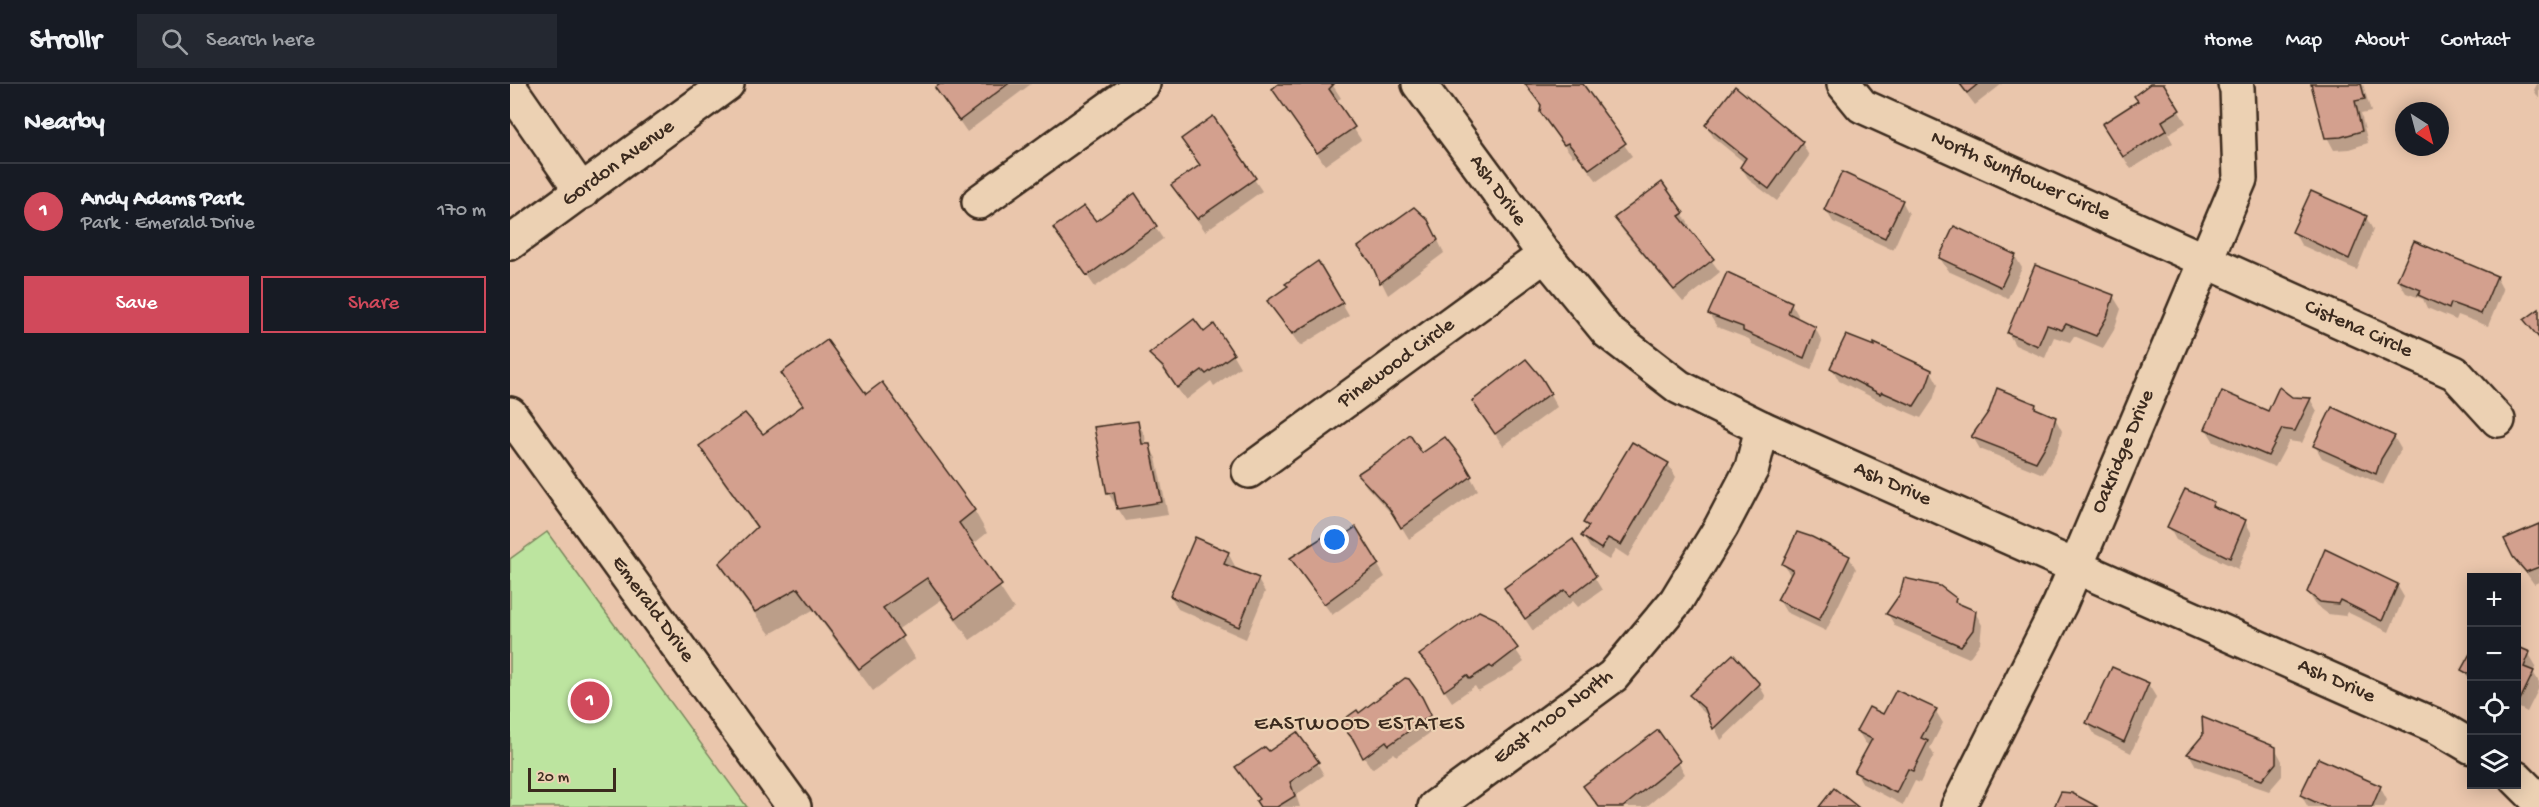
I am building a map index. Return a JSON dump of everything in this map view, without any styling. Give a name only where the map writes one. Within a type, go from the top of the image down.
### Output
[{"type":"street","name":"Gordon Avenue","points":[[510,243],[727,84]]},
{"type":"street","points":[[979,202],[1143,84]]},
{"type":"street","name":"Ash Drive","points":[[1419,84],[1545,255],[1608,332],[1678,387],[1762,428],[2438,727],[2467,744]]},
{"type":"street","name":"North Sunflower Circle","points":[[1844,84],[1862,106],[2204,260]]},
{"type":"street","name":"Oakridge Drive","points":[[1958,807],[2060,604],[2074,566],[2240,179],[2235,84]]},
{"type":"street","points":[[510,88],[582,192]]},
{"type":"street","name":"Pinewood Circle","points":[[1249,471],[1545,255]]},
{"type":"street","name":"Cistena Circle","points":[[2204,260],[2455,373],[2498,420]]},
{"type":"street","name":"Emerald Drive","points":[[510,414],[794,807]]},
{"type":"street","name":"East 1100 North","points":[[1435,807],[1613,676],[1676,601],[1688,583],[1752,468],[1762,428]]},
{"type":"street","points":[[2521,782],[2539,801]]},
{"type":"green space","points":[[547,532],[747,807],[510,807],[510,559]]},
{"type":"building","points":[[940,84],[1008,84],[959,121],[935,88]]},
{"type":"building","points":[[1278,84],[1334,84],[1329,89],[1355,127],[1317,153],[1272,89]]},
{"type":"building","points":[[1525,84],[1583,84],[1626,143],[1589,169],[1568,143],[1564,145],[1540,112],[1541,105]]},
{"type":"building","points":[[1960,84],[1978,84],[1967,93]]},
{"type":"building","points":[[2150,84],[2164,84],[2180,110],[2162,121],[2167,130],[2123,157],[2102,124],[2138,101],[2134,96]]},
{"type":"building","points":[[2311,84],[2361,84],[2365,99],[2355,101],[2362,131],[2341,137],[2325,138]]},
{"type":"building","points":[[1735,86],[1803,142],[1769,189],[1740,167],[1746,158],[1705,125]]},
{"type":"building","points":[[1213,116],[1256,178],[1197,219],[1171,185],[1200,165],[1181,139]]},
{"type":"building","points":[[1842,172],[1903,200],[1885,238],[1824,210]]},
{"type":"building","points":[[1662,182],[1684,213],[1679,216],[1714,259],[1674,290],[1614,218]]},
{"type":"building","points":[[2311,191],[2367,216],[2349,259],[2292,232]]},
{"type":"building","points":[[1135,193],[1157,226],[1087,276],[1053,228],[1084,206],[1096,221]]},
{"type":"building","points":[[1414,207],[1428,220],[1438,240],[1380,283],[1371,263],[1358,247]]},
{"type":"building","points":[[1954,226],[2016,255],[2001,287],[1939,258]]},
{"type":"building","points":[[2414,241],[2497,276],[2481,314],[2451,303],[2449,309],[2418,295],[2421,290],[2397,280]]},
{"type":"building","points":[[1318,261],[1343,303],[1292,334],[1267,301],[1288,286],[1285,284]]},
{"type":"building","points":[[2035,265],[2114,295],[2107,317],[2096,336],[2066,324],[2062,330],[2047,325],[2038,346],[2007,333]]},
{"type":"building","points":[[1727,272],[1792,302],[1788,313],[1816,327],[1804,358],[1743,331],[1743,327],[1708,314]]},
{"type":"building","points":[[2539,309],[2539,338],[2524,320]]},
{"type":"building","points":[[1194,319],[1204,332],[1214,324],[1234,354],[1206,374],[1202,370],[1177,388],[1163,367],[1149,354]]},
{"type":"building","points":[[1846,335],[1874,346],[1874,343],[1932,370],[1926,387],[1914,406],[1882,392],[1880,394],[1830,368]]},
{"type":"building","points":[[827,340],[866,394],[882,382],[975,510],[959,523],[1002,585],[956,618],[927,578],[883,608],[903,636],[859,669],[798,588],[755,612],[719,563],[757,527],[699,446],[745,413],[763,434],[803,405],[781,373]]},
{"type":"building","points":[[1526,359],[1551,393],[1495,434],[1472,401]]},
{"type":"building","points":[[2279,387],[2292,397],[2311,398],[2295,431],[2282,429],[2268,456],[2205,429],[2222,391],[2268,411]]},
{"type":"building","points":[[1997,388],[2036,404],[2035,408],[2056,417],[2050,438],[2036,462],[1971,437],[1989,411]]},
{"type":"building","points":[[2332,407],[2395,436],[2381,459],[2376,474],[2313,446]]},
{"type":"building","points":[[1138,421],[1142,444],[1150,444],[1162,502],[1117,509],[1114,492],[1107,494],[1094,427]]},
{"type":"building","points":[[1410,435],[1422,453],[1445,437],[1472,476],[1401,528],[1389,508],[1357,474],[1386,455]]},
{"type":"building","points":[[1632,442],[1669,463],[1621,545],[1608,538],[1601,549],[1581,536],[1589,526],[1583,523]]},
{"type":"building","points":[[2185,489],[2214,502],[2212,506],[2246,520],[2230,558],[2167,527]]},
{"type":"building","points":[[2539,524],[2539,567],[2526,572],[2513,557],[2504,539]]},
{"type":"building","points":[[1356,527],[1379,564],[1324,604],[1290,558],[1334,530],[1340,538]]},
{"type":"building","points":[[1797,532],[1850,556],[1819,620],[1777,600],[1793,570],[1782,564]]},
{"type":"building","points":[[1195,537],[1229,552],[1224,564],[1259,578],[1239,627],[1170,596]]},
{"type":"building","points":[[1573,539],[1596,576],[1570,596],[1565,590],[1525,619],[1504,588]]},
{"type":"building","points":[[2325,549],[2398,584],[2382,621],[2340,600],[2338,604],[2320,602],[2307,592]]},
{"type":"building","points":[[1904,578],[1940,586],[1956,598],[1955,602],[1976,611],[1973,630],[1961,646],[1886,614],[1900,594]]},
{"type":"building","points":[[1479,611],[1496,619],[1518,648],[1492,668],[1490,666],[1470,679],[1467,675],[1444,691],[1434,672],[1419,655]]},
{"type":"building","points":[[2521,648],[2530,652],[2524,667],[2534,671],[2521,698]]},
{"type":"building","points":[[1733,654],[1760,684],[1713,729],[1705,709],[1689,695]]},
{"type":"building","points":[[2467,659],[2467,673],[2461,670]]},
{"type":"building","points":[[2112,667],[2149,683],[2124,742],[2086,723]]},
{"type":"building","points":[[1405,678],[1409,679],[1422,697],[1431,715],[1389,745],[1386,741],[1363,758],[1353,739],[1339,723],[1357,710],[1359,713]]},
{"type":"building","points":[[1896,690],[1937,709],[1921,738],[1928,741],[1913,771],[1908,769],[1896,793],[1854,772],[1872,739],[1856,731],[1869,707],[1883,714]]},
{"type":"building","points":[[2202,717],[2276,747],[2276,763],[2262,780],[2187,754],[2203,735]]},
{"type":"building","points":[[1658,730],[1680,761],[1623,807],[1599,807],[1583,786]]},
{"type":"building","points":[[1297,732],[1319,762],[1290,782],[1295,796],[1277,807],[1260,807],[1256,801],[1259,799],[1235,767],[1265,747],[1269,751]]},
{"type":"building","points":[[2318,758],[2381,786],[2372,807],[2326,807],[2300,795]]},
{"type":"building","points":[[1834,788],[1858,807],[1819,807]]},
{"type":"building","points":[[2061,792],[2072,793],[2098,807],[2054,807]]},
{"type":"place","name":"Andy Adams Park","points":[[590,701]]},
{"type":"district","name":"EASTWOOD ESTATES","points":[[1360,725]]}]
